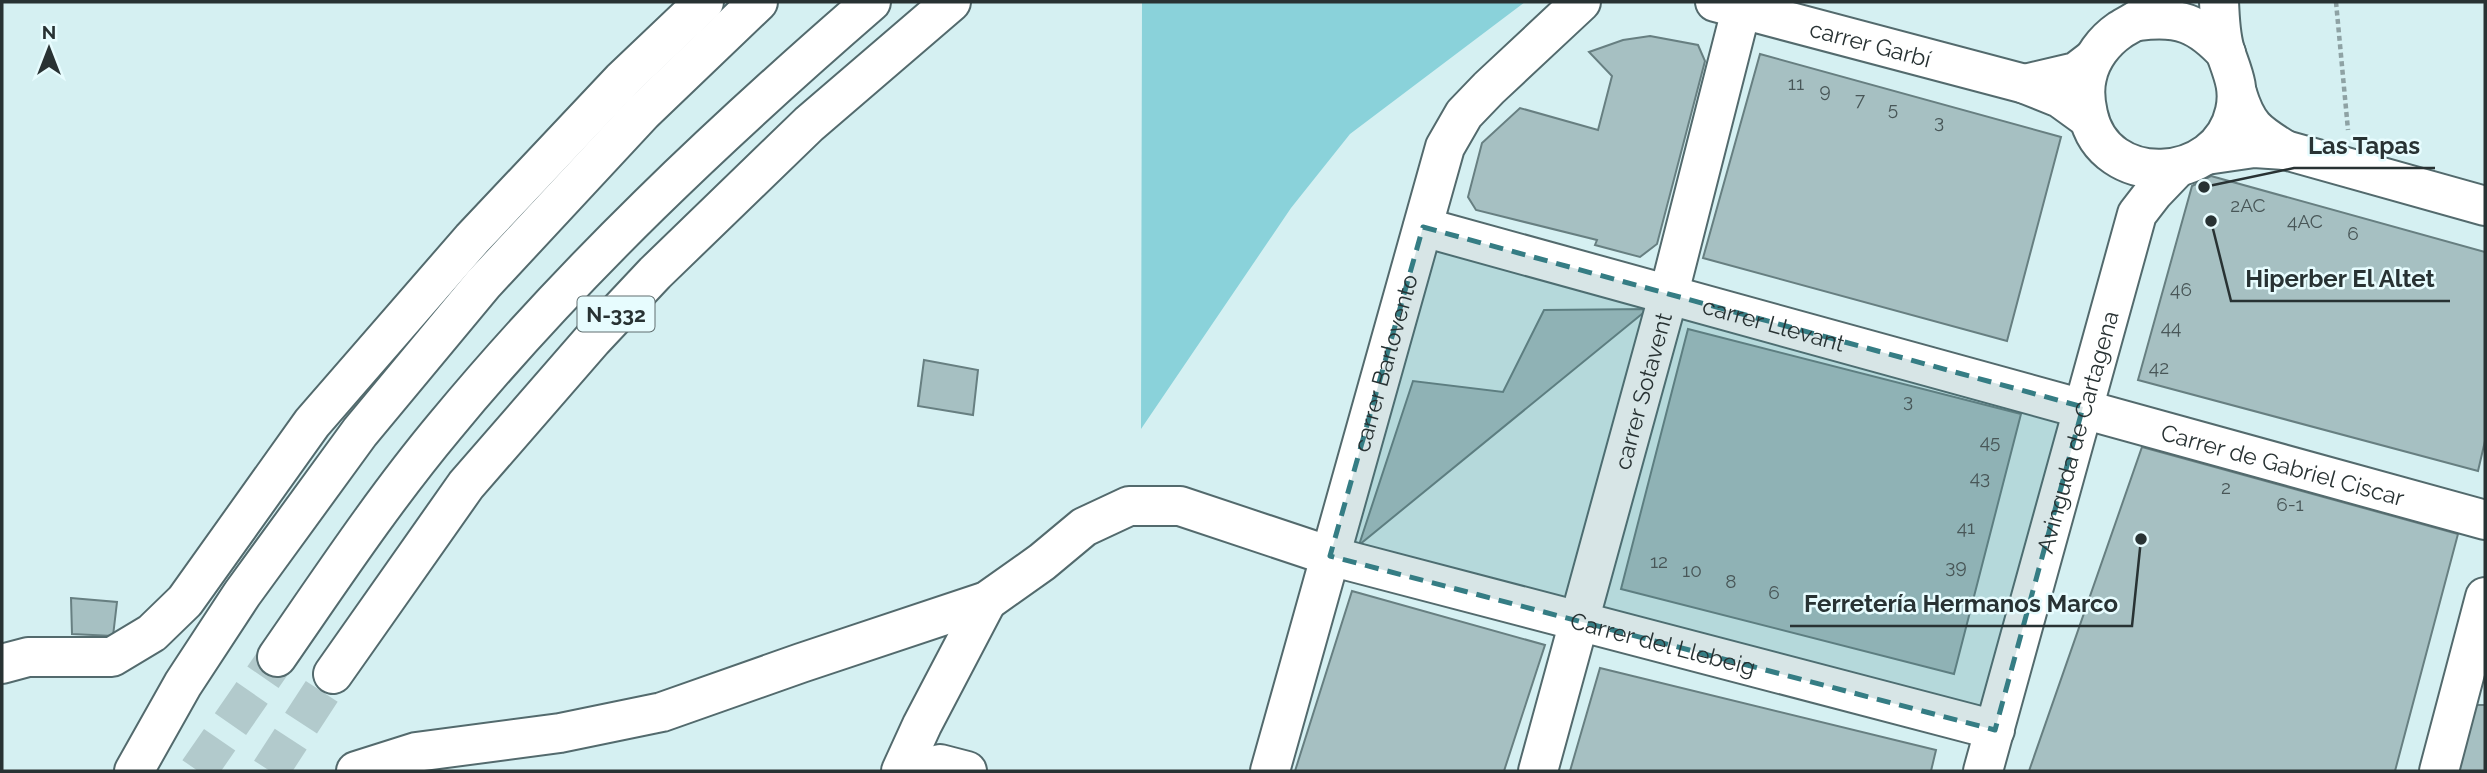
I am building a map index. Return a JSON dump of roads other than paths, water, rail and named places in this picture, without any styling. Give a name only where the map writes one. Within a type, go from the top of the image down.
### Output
[{"type":"main road","points":[[2,664],[28,657],[112,657],[152,633],[185,601],[312,423],[472,239],[622,80],[704,2]]},
{"type":"main road","points":[[134,771],[183,684],[242,594],[360,432],[484,284],[643,112],[758,2]]},
{"type":"main road","name":"N-332","points":[[278,657],[354,546],[444,426],[585,268],[763,96],[871,2]]},
{"type":"main road","name":"N-332","points":[[333,674],[466,485],[654,273],[809,124],[951,2]]},
{"type":"main road","name":"carrer Barlovento","points":[[1270,771],[1446,147],[1464,114],[1581,2]]},
{"type":"main road","points":[[2219,2],[2220,27],[2244,116],[2262,136],[2285,150]]},
{"type":"main road","name":"carrer Garbí","points":[[1728,6],[2025,84],[2060,98],[2089,119]]},
{"type":"main road","name":"carrer Sotavent","points":[[1538,771],[1669,293],[1728,6]]},
{"type":"main road","points":[[2025,84],[2076,72],[2093,59],[2105,43],[2120,30],[2148,11],[2164,18],[2188,23],[2209,35],[2226,53]]},
{"type":"main road","points":[[2093,59],[2086,78],[2085,99],[2089,119],[2106,147],[2119,158],[2137,166],[2157,170],[2255,148],[2285,150],[2485,206]]},
{"type":"main road","points":[[2137,214],[2154,192],[2219,143],[2229,128],[2237,93]]},
{"type":"main road","points":[[2119,158],[2134,196],[2137,214]]},
{"type":"main road","name":"Avinguda de Cartagena","points":[[1983,771],[2137,214]]},
{"type":"main road","name":"carrer Llevant","points":[[1423,227],[2083,407]]},
{"type":"main road","name":"Carrer de Gabriel Ciscar","points":[[2083,407],[2485,520]]},
{"type":"main road","name":"Carrer del Llebeig","points":[[987,601],[1042,562],[1084,527],[1129,506],[1180,506],[1330,556],[1995,730]]},
{"type":"main road","points":[[2439,771],[2485,597]]},
{"type":"main road","points":[[356,771],[416,751],[560,733],[662,712],[987,601]]},
{"type":"main road","points":[[901,771],[987,601]]},
{"type":"tunnel","points":[[198,771],[277,657]]},
{"type":"tunnel","points":[[270,771],[333,674]]},
{"type":"place","name":"Las Tapas","points":[[2204,187]]},
{"type":"place","name":"Hiperber El Altet","points":[[2211,221]]},
{"type":"place","name":"Ferretería Hermanos Marco","points":[[2141,539]]}]
